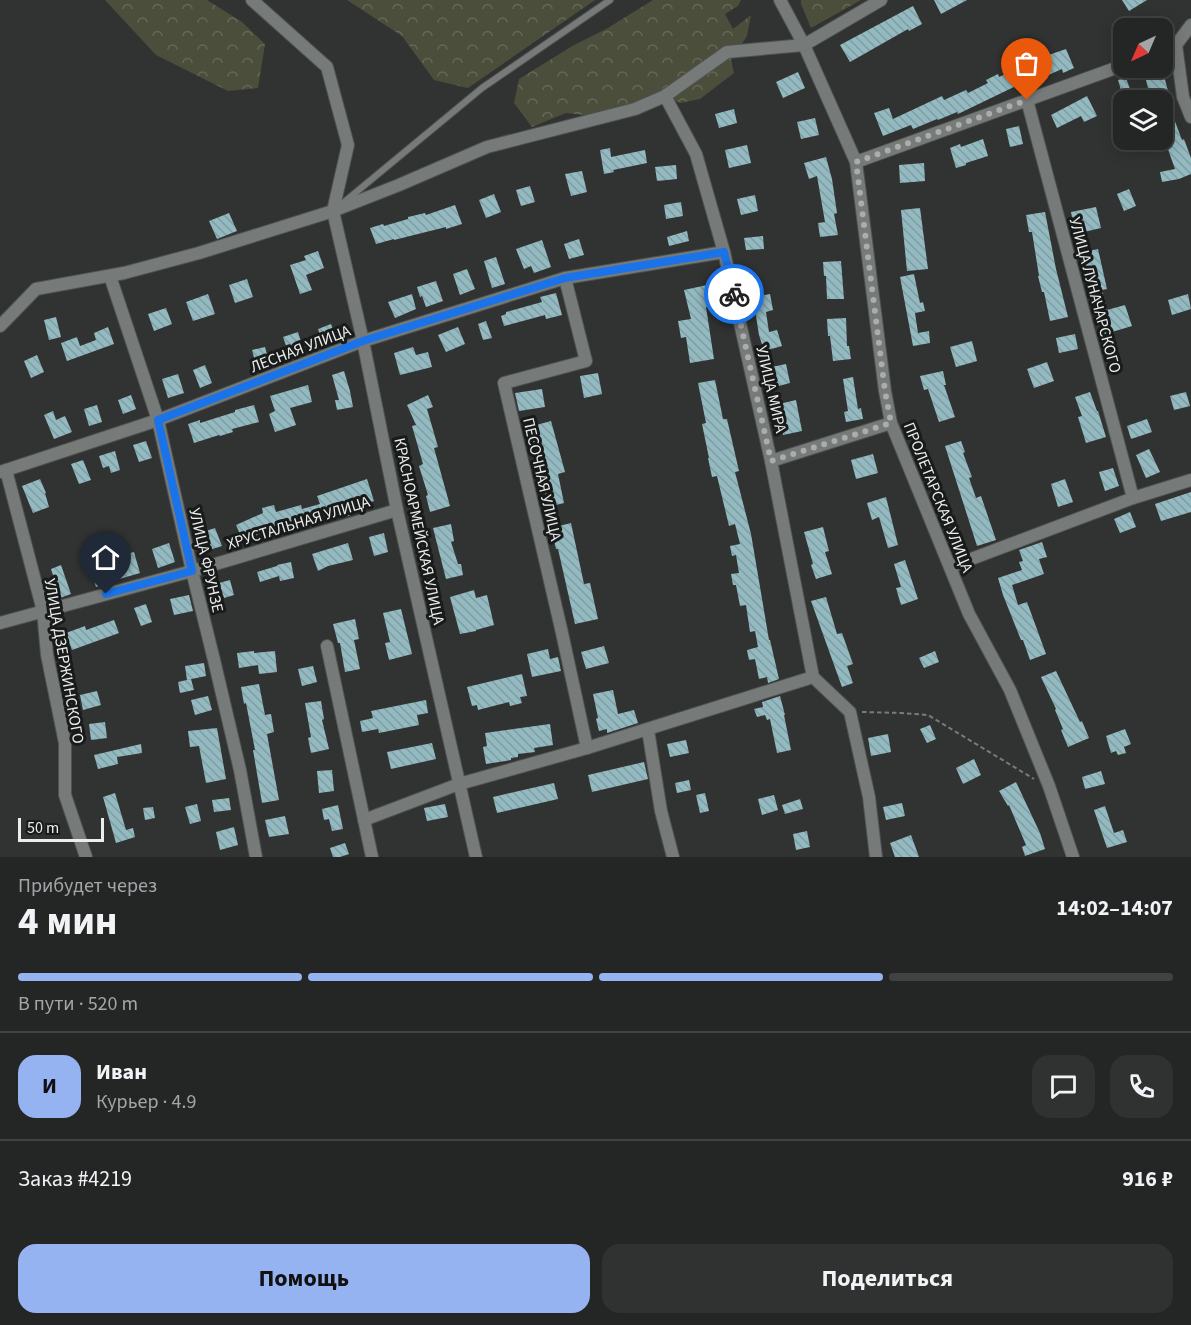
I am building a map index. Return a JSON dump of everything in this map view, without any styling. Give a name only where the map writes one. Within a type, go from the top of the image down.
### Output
[{"type":"street","points":[[252,0],[327,67],[348,145],[333,211]]},
{"type":"street","name":"ПРОЛЕТАРСКАЯ УЛИЦА","points":[[780,0],[804,45],[856,162],[891,423],[969,614],[1010,690],[1049,786],[1073,857]]},
{"type":"street","points":[[0,326],[36,289],[124,273],[199,253],[333,211],[487,147],[635,109],[665,96],[727,52],[804,45],[881,0]]},
{"type":"street","points":[[1173,46],[1191,25]]},
{"type":"street","points":[[1176,45],[1183,97],[1191,117]]},
{"type":"street","points":[[856,162],[1113,69]]},
{"type":"street","name":"УЛИЦА МИРА","points":[[665,96],[696,154],[724,252],[771,461],[813,677]]},
{"type":"street","name":"УЛИЦА ЛУНАЧАРСКОГО","points":[[1027,100],[1133,498]]},
{"type":"street","name":"КРАСНОАРМЕЙСКАЯ УЛИЦА","points":[[333,211],[363,341],[397,510],[476,857]]},
{"type":"street","name":"ЛЕСНАЯ УЛИЦА","points":[[3,471],[158,420],[363,341],[565,278],[724,252]]},
{"type":"street","name":"УЛИЦА ФРУНЗЕ","points":[[110,276],[158,420],[240,770],[256,857]]},
{"type":"street","name":"ПЕСОЧНАЯ УЛИЦА","points":[[565,278],[586,361],[504,382],[587,748]]},
{"type":"street","points":[[771,461],[891,423]]},
{"type":"street","name":"УЛИЦА ДЗЕРЖИНСКОГО","points":[[3,471],[43,611],[47,655],[65,743],[64,795],[86,857]]},
{"type":"street","points":[[950,567],[1133,498],[1191,480]]},
{"type":"street","name":"ХРУСТАЛЬНАЯ УЛИЦА","points":[[0,623],[192,571],[397,510]]},
{"type":"street","points":[[327,646],[372,857]]},
{"type":"street","points":[[364,820],[459,784],[587,748],[813,677],[850,712],[869,798],[876,857]]},
{"type":"street","points":[[648,729],[661,811],[673,857]]},
{"type":"lane","points":[[333,211],[482,88],[610,0]]},
{"type":"path","points":[[850,712],[928,716],[1019,771],[1049,786]]},
{"type":"green space","points":[[105,0],[207,0],[242,22],[265,44],[258,88],[228,91],[156,55]]},
{"type":"green space","points":[[347,0],[595,0],[468,88],[434,80],[402,36]]},
{"type":"green space","points":[[653,0],[741,0],[738,6],[725,14],[733,29],[751,15],[747,36],[731,60],[734,73],[700,99],[680,103],[665,96],[602,117],[566,113],[532,127],[514,103],[519,79]]},
{"type":"green space","points":[[801,0],[861,0],[811,28]]},
{"type":"building","points":[[934,0],[967,0],[941,14]]},
{"type":"building","points":[[1122,0],[1147,0],[1129,11]]},
{"type":"building","points":[[913,6],[922,24],[909,31],[908,29],[850,62],[840,45]]},
{"type":"building","points":[[1066,49],[1074,68],[1063,73],[1062,69],[1019,88],[1018,85],[958,114],[957,112],[913,129],[911,125],[883,136],[874,113],[889,108],[893,119],[942,96],[944,100],[966,90],[968,93],[988,83],[986,80],[998,74],[999,77]]},
{"type":"building","points":[[798,72],[805,88],[783,98],[776,82]]},
{"type":"building","points":[[1126,78],[1130,90],[1121,90],[1118,80]]},
{"type":"building","points":[[1146,78],[1165,78],[1168,90],[1148,90]]},
{"type":"building","points":[[1087,96],[1097,116],[1084,122],[1081,116],[1057,128],[1051,115]]},
{"type":"building","points":[[734,109],[737,123],[719,128],[715,114]]},
{"type":"building","points":[[1173,116],[1191,158],[1191,174],[1162,182],[1160,172],[1175,169],[1168,150],[1173,150]]},
{"type":"building","points":[[815,118],[819,135],[801,139],[797,122]]},
{"type":"building","points":[[1019,126],[1023,144],[1010,147],[1006,129]]},
{"type":"building","points":[[983,139],[988,156],[956,168],[950,148],[960,144],[961,147]]},
{"type":"building","points":[[747,145],[751,163],[729,168],[725,150]]},
{"type":"building","points":[[610,148],[611,157],[645,150],[647,163],[604,174],[600,150]]},
{"type":"building","points":[[826,157],[832,179],[838,235],[820,237],[818,223],[825,222],[817,176],[809,179],[804,163]]},
{"type":"building","points":[[924,163],[925,181],[900,183],[899,165]]},
{"type":"building","points":[[676,165],[677,179],[657,181],[655,167]]},
{"type":"building","points":[[582,171],[587,192],[571,196],[565,174]]},
{"type":"building","points":[[530,186],[535,202],[521,206],[516,190]]},
{"type":"building","points":[[1129,189],[1136,206],[1124,211],[1117,194]]},
{"type":"building","points":[[494,194],[501,212],[486,218],[479,200]]},
{"type":"building","points":[[755,195],[758,211],[741,215],[737,199]]},
{"type":"building","points":[[681,202],[683,216],[666,219],[664,205]]},
{"type":"building","points":[[455,205],[462,224],[376,244],[370,228],[425,213],[426,215]]},
{"type":"building","points":[[1096,207],[1101,228],[1075,234],[1071,212]]},
{"type":"building","points":[[920,208],[928,269],[907,271],[901,210]]},
{"type":"building","points":[[1045,212],[1068,317],[1050,321],[1038,276],[1032,232],[1029,232],[1026,215]]},
{"type":"building","points":[[229,213],[237,231],[217,239],[209,221]]},
{"type":"building","points":[[687,231],[689,241],[669,246],[667,237]]},
{"type":"building","points":[[763,236],[764,249],[746,250],[744,238]]},
{"type":"building","points":[[579,239],[584,255],[569,259],[564,244]]},
{"type":"building","points":[[542,240],[551,267],[534,273],[531,266],[524,269],[516,249]]},
{"type":"building","points":[[1098,249],[1107,289],[1102,290],[1107,310],[1125,305],[1132,326],[1102,335],[1079,253]]},
{"type":"building","points":[[318,251],[324,268],[306,275],[312,290],[300,294],[290,265],[306,260],[304,256]]},
{"type":"building","points":[[496,257],[505,284],[492,288],[484,261]]},
{"type":"building","points":[[841,261],[844,299],[827,299],[823,262]]},
{"type":"building","points":[[467,269],[475,289],[460,295],[453,274]]},
{"type":"building","points":[[914,274],[920,303],[923,302],[925,311],[915,313],[918,333],[929,331],[930,343],[913,346],[900,277]]},
{"type":"building","points":[[247,279],[253,297],[235,303],[229,285]]},
{"type":"building","points":[[436,281],[443,301],[426,307],[417,287]]},
{"type":"building","points":[[707,285],[712,306],[706,307],[714,359],[690,363],[686,337],[681,338],[678,321],[691,319],[684,290]]},
{"type":"building","points":[[556,293],[562,315],[546,319],[545,315],[504,326],[501,316],[506,312],[542,302],[540,297]]},
{"type":"building","points":[[208,294],[215,314],[193,321],[186,302]]},
{"type":"building","points":[[412,294],[416,309],[395,318],[388,302]]},
{"type":"building","points":[[770,294],[773,310],[766,312],[769,332],[777,330],[782,346],[764,351],[753,297]]},
{"type":"building","points":[[1188,294],[1191,309],[1172,315],[1168,300]]},
{"type":"building","points":[[166,308],[172,324],[154,331],[148,314]]},
{"type":"building","points":[[56,317],[61,337],[49,340],[44,320]]},
{"type":"building","points":[[846,318],[847,346],[849,346],[851,359],[833,361],[827,319]]},
{"type":"building","points":[[486,321],[492,338],[483,340],[478,324]]},
{"type":"building","points":[[331,324],[337,341],[324,346],[318,329]]},
{"type":"building","points":[[108,327],[114,344],[67,361],[61,343],[77,337],[80,346],[96,340],[94,333]]},
{"type":"building","points":[[458,327],[465,344],[446,352],[438,335]]},
{"type":"building","points":[[298,332],[304,352],[290,357],[283,337]]},
{"type":"building","points":[[1075,334],[1078,349],[1059,353],[1056,338]]},
{"type":"building","points":[[972,341],[977,361],[956,367],[950,347]]},
{"type":"building","points":[[265,347],[270,366],[257,369],[252,350]]},
{"type":"building","points":[[413,347],[416,355],[428,352],[432,367],[400,375],[394,353]]},
{"type":"building","points":[[37,355],[44,372],[31,378],[24,361]]},
{"type":"building","points":[[1047,362],[1054,381],[1034,388],[1027,369]]},
{"type":"building","points":[[786,364],[790,383],[771,388],[767,368]]},
{"type":"building","points":[[205,365],[212,383],[200,388],[193,370]]},
{"type":"building","points":[[344,371],[353,407],[337,410],[335,400],[339,400],[332,375]]},
{"type":"building","points":[[943,371],[946,385],[944,385],[955,417],[939,422],[928,389],[924,390],[920,376]]},
{"type":"building","points":[[598,373],[602,394],[584,398],[580,376]]},
{"type":"building","points":[[178,374],[184,393],[168,398],[162,379]]},
{"type":"building","points":[[853,377],[858,409],[861,408],[863,419],[846,422],[844,412],[848,411],[843,379]]},
{"type":"building","points":[[715,380],[723,419],[727,419],[739,471],[735,472],[751,534],[769,640],[779,679],[768,683],[767,677],[759,679],[755,659],[749,660],[747,650],[758,647],[755,631],[750,632],[746,605],[740,606],[736,585],[733,585],[731,574],[739,573],[736,555],[732,556],[730,546],[740,544],[735,524],[729,526],[717,476],[712,477],[702,424],[706,423],[698,383]]},
{"type":"building","points":[[308,385],[312,402],[290,408],[296,425],[275,432],[269,414],[275,411],[270,396]]},
{"type":"building","points":[[542,389],[545,407],[519,411],[515,393]]},
{"type":"building","points":[[1090,392],[1106,437],[1086,443],[1078,417],[1082,416],[1075,397]]},
{"type":"building","points":[[1186,392],[1190,406],[1174,410],[1170,396]]},
{"type":"building","points":[[131,395],[136,409],[123,414],[118,400]]},
{"type":"building","points":[[428,395],[433,407],[427,409],[438,447],[434,448],[450,506],[430,512],[426,496],[428,495],[419,466],[423,464],[412,426],[416,425],[407,405]]},
{"type":"building","points":[[796,400],[802,431],[783,435],[781,419],[779,420],[775,405]]},
{"type":"building","points":[[97,405],[102,422],[89,426],[84,409]]},
{"type":"building","points":[[254,405],[259,422],[194,443],[188,424],[200,420],[200,423]]},
{"type":"building","points":[[53,411],[56,420],[65,416],[72,432],[54,439],[44,415]]},
{"type":"building","points":[[1147,419],[1152,432],[1131,439],[1127,426]]},
{"type":"building","points":[[551,421],[565,472],[558,474],[564,503],[548,507],[535,444],[529,427]]},
{"type":"building","points":[[146,441],[152,458],[139,462],[133,445]]},
{"type":"building","points":[[961,441],[976,498],[981,496],[996,540],[977,546],[945,446]]},
{"type":"building","points":[[1149,449],[1160,472],[1146,478],[1136,455]]},
{"type":"building","points":[[115,451],[120,470],[111,473],[109,466],[103,468],[99,456]]},
{"type":"building","points":[[873,454],[878,473],[856,479],[851,460]]},
{"type":"building","points":[[83,460],[91,480],[79,484],[71,464]]},
{"type":"building","points":[[1113,468],[1119,486],[1105,491],[1099,472]]},
{"type":"building","points":[[40,479],[49,507],[33,513],[22,486]]},
{"type":"building","points":[[367,479],[374,501],[358,506],[360,512],[345,517],[341,506],[316,514],[317,520],[269,533],[268,530],[243,541],[236,525],[263,513],[262,508],[274,505],[276,512],[301,505],[302,509],[320,504],[317,496]]},
{"type":"building","points":[[1065,479],[1073,502],[1058,507],[1051,484]]},
{"type":"building","points":[[1191,492],[1191,512],[1161,521],[1155,504]]},
{"type":"building","points":[[886,497],[898,545],[888,548],[879,517],[872,520],[867,503]]},
{"type":"building","points":[[1130,512],[1136,527],[1120,533],[1114,519]]},
{"type":"building","points":[[571,523],[584,584],[590,583],[598,619],[575,624],[551,528]]},
{"type":"building","points":[[451,524],[454,541],[451,542],[458,564],[461,564],[463,575],[446,579],[433,528]]},
{"type":"building","points":[[823,527],[829,551],[825,552],[832,574],[816,579],[804,532]]},
{"type":"building","points":[[215,528],[222,546],[209,550],[203,532]]},
{"type":"building","points":[[384,533],[388,552],[374,556],[369,537]]},
{"type":"building","points":[[1042,542],[1047,557],[1039,559],[1044,574],[1012,585],[1018,605],[1027,602],[1046,654],[1030,660],[998,578],[1022,570],[1019,562],[1023,561],[1019,550]]},
{"type":"building","points":[[169,543],[175,562],[158,568],[152,549]]},
{"type":"building","points":[[348,543],[353,560],[318,571],[312,554]]},
{"type":"building","points":[[134,552],[140,573],[96,587],[87,558],[95,555],[98,565]]},
{"type":"building","points":[[905,560],[918,599],[901,605],[896,588],[901,587],[894,564]]},
{"type":"building","points":[[291,562],[294,578],[280,581],[279,576],[260,582],[257,572]]},
{"type":"building","points":[[61,565],[71,594],[60,598],[51,569]]},
{"type":"building","points":[[230,580],[234,595],[224,598],[219,583]]},
{"type":"building","points":[[474,590],[476,598],[487,595],[494,625],[460,634],[450,597]]},
{"type":"building","points":[[189,595],[193,611],[174,615],[170,599]]},
{"type":"building","points":[[826,597],[837,634],[842,633],[853,664],[847,666],[853,683],[842,687],[811,601]]},
{"type":"building","points":[[146,604],[152,622],[141,626],[134,608]]},
{"type":"building","points":[[401,609],[412,654],[389,660],[385,643],[390,642],[383,613]]},
{"type":"building","points":[[355,619],[359,639],[354,640],[360,669],[345,672],[340,643],[338,643],[333,624]]},
{"type":"building","points":[[114,620],[119,633],[72,650],[66,633],[85,626],[86,630]]},
{"type":"building","points":[[604,646],[609,663],[586,669],[581,652]]},
{"type":"building","points":[[548,649],[550,659],[558,657],[561,671],[532,677],[527,654]]},
{"type":"building","points":[[254,651],[254,653],[275,651],[277,672],[259,674],[258,665],[239,668],[237,653]]},
{"type":"building","points":[[935,651],[939,662],[924,668],[919,658]]},
{"type":"building","points":[[204,663],[206,676],[187,680],[185,666]]},
{"type":"building","points":[[313,666],[317,682],[302,686],[298,669]]},
{"type":"building","points":[[1056,671],[1089,738],[1068,747],[1056,709],[1041,677]]},
{"type":"building","points":[[522,674],[527,696],[520,697],[522,703],[510,706],[509,702],[478,710],[477,705],[472,706],[467,687]]},
{"type":"building","points":[[191,679],[194,690],[180,693],[178,682]]},
{"type":"building","points":[[259,684],[265,715],[271,714],[274,732],[267,734],[279,800],[262,803],[253,750],[255,750],[241,687]]},
{"type":"building","points":[[613,690],[618,714],[634,710],[638,723],[607,733],[607,729],[599,731],[593,694]]},
{"type":"building","points":[[97,691],[101,705],[83,710],[80,695]]},
{"type":"building","points":[[208,696],[212,710],[195,715],[191,700]]},
{"type":"building","points":[[780,696],[791,750],[777,753],[770,719],[767,720],[765,715],[757,717],[754,709],[763,707],[762,702]]},
{"type":"building","points":[[426,700],[428,713],[417,715],[419,725],[379,733],[378,729],[362,732],[360,721],[373,718],[371,711]]},
{"type":"building","points":[[321,701],[324,719],[322,720],[329,749],[311,753],[308,738],[311,737],[305,703]]},
{"type":"building","points":[[105,722],[107,738],[91,740],[89,724]]},
{"type":"building","points":[[550,724],[553,745],[534,748],[535,752],[518,754],[518,757],[511,758],[511,760],[486,764],[483,747],[487,746],[485,733]]},
{"type":"building","points":[[930,725],[936,739],[927,743],[920,729]]},
{"type":"building","points":[[217,728],[226,779],[206,783],[199,746],[190,747],[188,731]]},
{"type":"building","points":[[1125,729],[1131,744],[1124,747],[1126,753],[1118,755],[1116,751],[1111,753],[1106,736]]},
{"type":"building","points":[[888,734],[891,752],[871,756],[868,738]]},
{"type":"building","points":[[686,740],[689,753],[670,757],[667,744]]},
{"type":"building","points":[[432,743],[436,759],[391,769],[387,752]]},
{"type":"building","points":[[141,744],[142,753],[117,757],[118,764],[98,769],[94,755]]},
{"type":"building","points":[[974,759],[981,775],[963,784],[956,768]]},
{"type":"building","points":[[644,762],[648,779],[592,792],[588,775]]},
{"type":"building","points":[[332,770],[334,791],[319,793],[317,771]]},
{"type":"building","points":[[1101,771],[1105,784],[1085,789],[1082,777]]},
{"type":"building","points":[[689,780],[691,790],[677,793],[675,783]]},
{"type":"building","points":[[1016,782],[1045,849],[1025,856],[1022,847],[1026,845],[1009,805],[999,791]]},
{"type":"building","points":[[554,783],[558,799],[497,813],[493,797]]},
{"type":"building","points":[[115,793],[126,830],[133,828],[135,837],[116,843],[103,797]]},
{"type":"building","points":[[705,793],[709,811],[700,813],[696,795]]},
{"type":"building","points":[[774,795],[778,810],[762,815],[758,799]]},
{"type":"building","points":[[229,798],[231,810],[214,812],[212,800]]},
{"type":"building","points":[[800,799],[803,809],[785,814],[782,805]]},
{"type":"building","points":[[902,803],[905,816],[886,820],[883,807]]},
{"type":"building","points":[[197,804],[201,821],[190,824],[185,807]]},
{"type":"building","points":[[445,804],[448,817],[427,821],[424,808]]},
{"type":"building","points":[[338,805],[343,829],[332,831],[329,819],[324,820],[322,809]]},
{"type":"building","points":[[1105,806],[1114,833],[1123,830],[1127,842],[1107,848],[1094,810]]},
{"type":"building","points":[[153,807],[155,818],[145,820],[143,808]]},
{"type":"building","points":[[285,816],[289,834],[269,837],[265,820]]},
{"type":"building","points":[[234,827],[238,845],[220,850],[216,832]]},
{"type":"building","points":[[807,831],[810,847],[796,850],[793,834]]},
{"type":"building","points":[[911,835],[919,857],[895,857],[890,843]]},
{"type":"building","points":[[345,843],[349,854],[333,857],[330,848]]},
{"type":"way so far","points":[[734,294],[771,461],[891,423],[856,162],[1027,100]]},
{"type":"route","points":[[106,594],[192,571],[158,420],[363,341],[565,278],[724,252],[734,294]]}]
